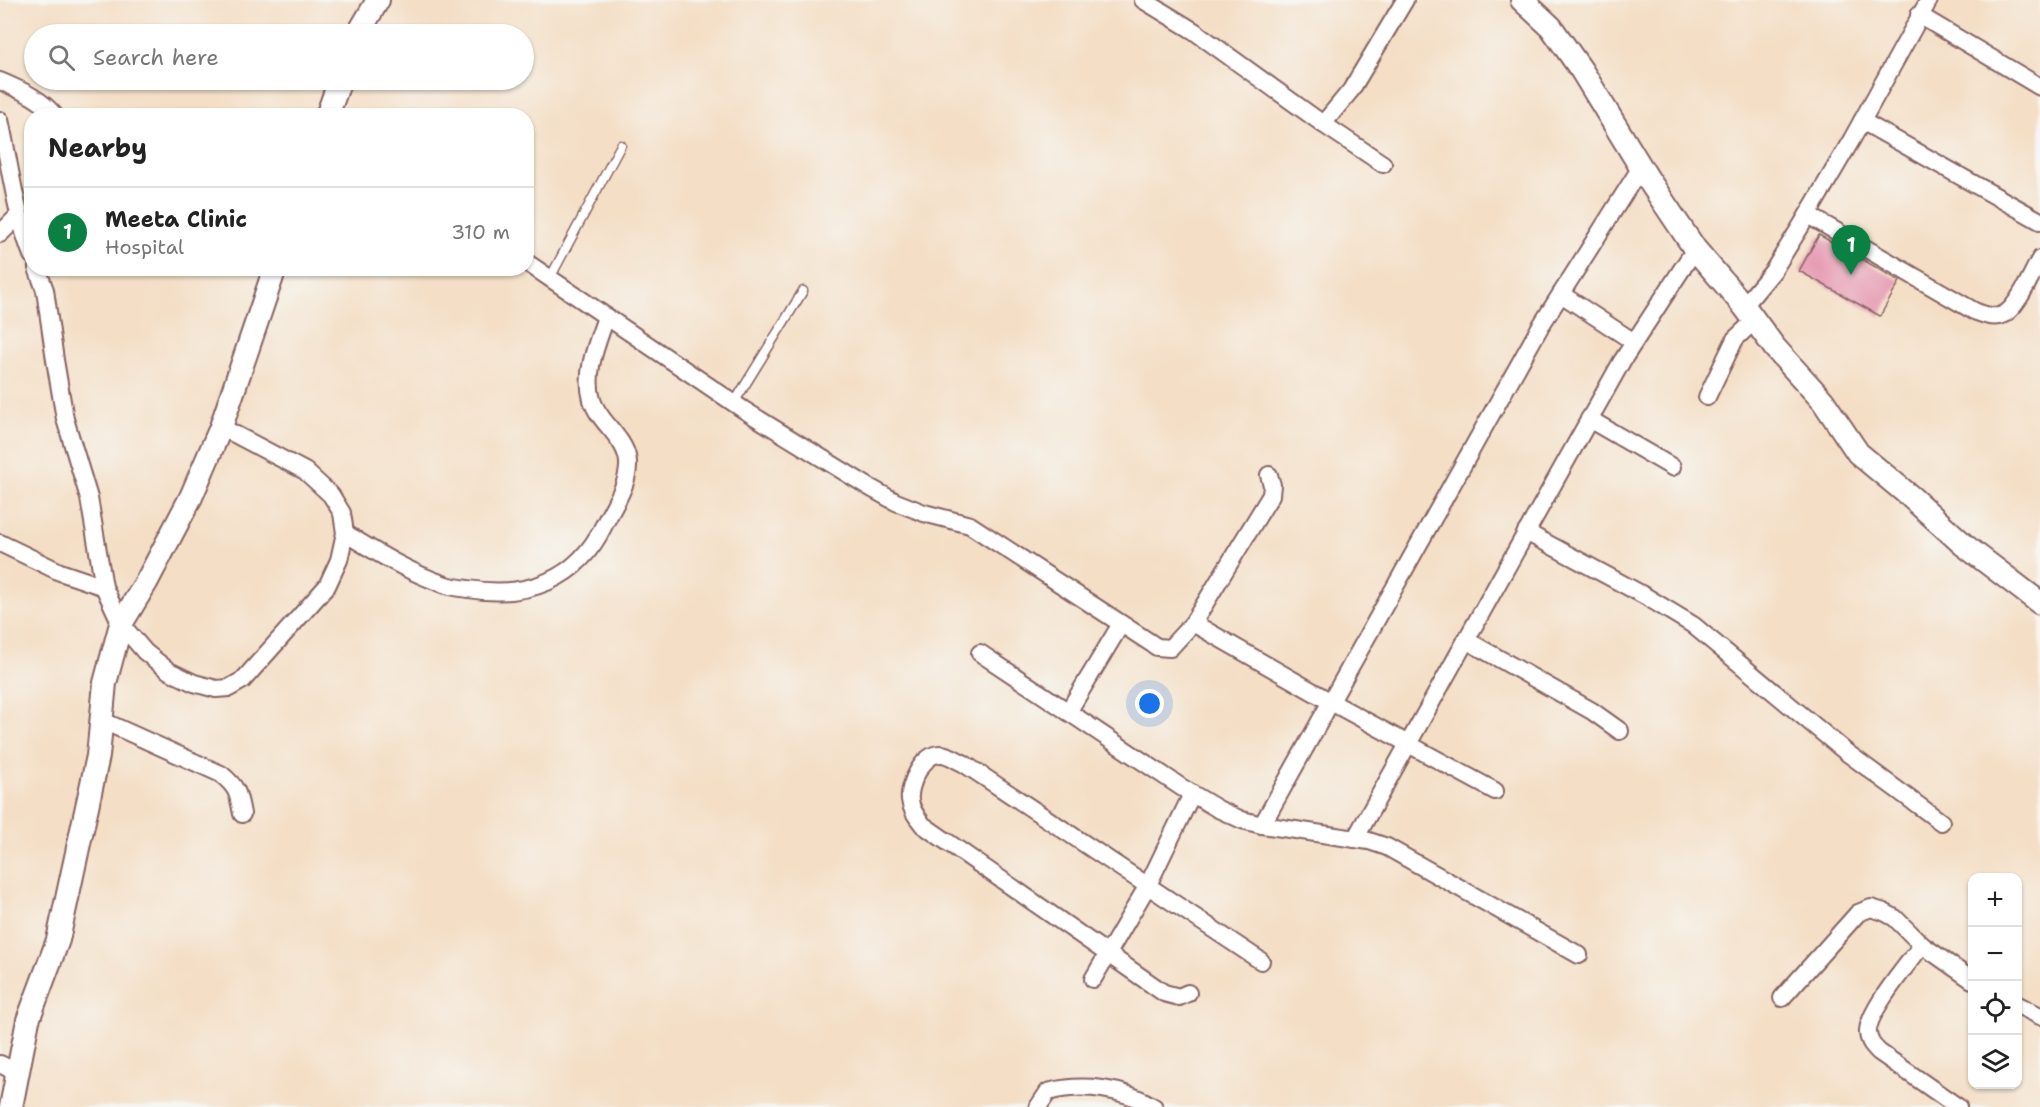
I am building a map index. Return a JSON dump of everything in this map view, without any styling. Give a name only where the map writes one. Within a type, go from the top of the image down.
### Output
[{"type":"street","points":[[364,24],[378,0]]},
{"type":"street","points":[[1143,0],[1194,31],[1323,124],[1383,164]]},
{"type":"street","points":[[1323,124],[1351,90],[1405,0]]},
{"type":"street","points":[[1522,0],[1551,27],[1582,71],[1695,249],[1775,348],[1823,401],[1858,453],[1964,545],[2040,603]]},
{"type":"street","points":[[1707,397],[1735,339],[1773,271],[1808,215],[1929,0]]},
{"type":"street","points":[[1919,15],[2040,87]]},
{"type":"street","points":[[0,81],[28,94],[49,108]]},
{"type":"street","points":[[330,108],[336,90]]},
{"type":"street","points":[[0,120],[24,236]]},
{"type":"street","points":[[1862,121],[2040,221]]},
{"type":"street","points":[[1262,825],[1540,327],[1641,167]]},
{"type":"street","points":[[0,234],[19,215]]},
{"type":"street","points":[[1808,215],[1974,311],[1989,317],[2002,315],[2014,305],[2040,259]]},
{"type":"street","points":[[1355,839],[1589,419],[1634,342],[1695,249]]},
{"type":"street","points":[[534,268],[734,403],[869,488],[924,513],[970,525],[1156,646],[1170,648],[1192,623],[1271,495],[1272,485],[1269,474]]},
{"type":"street","points":[[40,276],[45,290],[65,419],[89,498],[104,587],[121,624],[145,652],[170,671],[194,683],[216,689],[229,688],[243,680],[327,586],[339,560],[345,533],[342,513],[332,495],[305,471],[221,427]]},
{"type":"street","points":[[11,1107],[9,1068],[58,940],[98,756],[105,683],[121,624],[147,582],[191,497],[221,427],[273,276]]},
{"type":"street","points":[[1561,294],[1634,342]]},
{"type":"street","points":[[345,533],[377,554],[447,586],[483,591],[522,591],[546,584],[562,575],[587,554],[601,532],[626,480],[627,454],[601,420],[592,401],[589,379],[591,361],[606,317]]},
{"type":"street","points":[[1589,419],[1671,467]]},
{"type":"street","points":[[1526,532],[1645,596],[1693,625],[1846,752],[1941,822]]},
{"type":"street","points":[[0,543],[60,572],[104,587]]},
{"type":"street","points":[[1192,623],[1330,702],[1495,791]]},
{"type":"street","points":[[1068,712],[1121,624]]},
{"type":"street","points":[[1466,640],[1592,711],[1620,731]]},
{"type":"street","points":[[980,653],[1192,794],[1242,820],[1369,841],[1387,847],[1579,955]]},
{"type":"street","points":[[101,720],[221,774],[233,784],[242,814]]},
{"type":"street","points":[[1188,993],[1179,997],[1164,993],[923,825],[914,814],[910,801],[910,784],[924,763],[935,754],[944,754],[963,763],[1261,960]]},
{"type":"street","points":[[1094,979],[1148,885],[1192,794]]},
{"type":"street","points":[[1782,998],[1858,913],[1871,908],[1895,918],[1922,945],[1968,977]]},
{"type":"street","points":[[1922,945],[1871,1015],[1867,1030],[1869,1041],[1879,1053],[1958,1107]]},
{"type":"street","points":[[2022,1007],[2039,1015]]},
{"type":"street","points":[[1038,1107],[1048,1092],[1062,1088],[1101,1089],[1127,1094],[1154,1107]]},
{"type":"lane","points":[[550,279],[621,145]]},
{"type":"lane","points":[[734,403],[803,291]]},
{"type":"building","points":[[1819,235],[1900,281],[1880,316],[1799,271]]},
{"type":"place","name":"Meeta Clinic","points":[[1851,275]]}]
